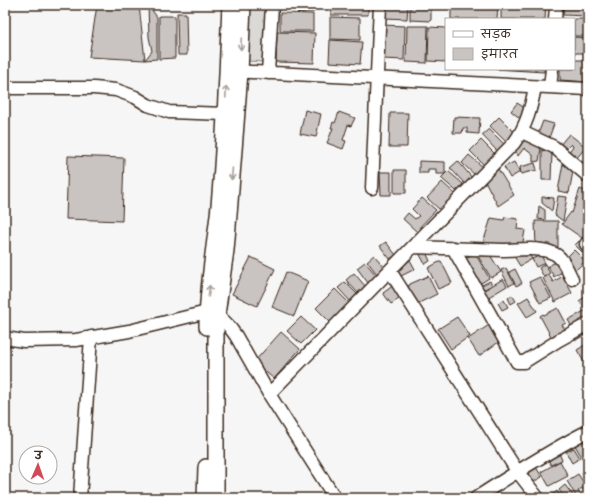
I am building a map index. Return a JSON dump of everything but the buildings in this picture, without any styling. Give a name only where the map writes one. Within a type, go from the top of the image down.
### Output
[{"type":"main road","points":[[216,498],[212,313],[226,250],[234,72],[230,5]]},
{"type":"main road","points":[[205,498],[212,313],[225,114],[234,72],[243,5]]},
{"type":"street","points":[[268,73],[272,5]]},
{"type":"street","points":[[372,188],[380,5]]},
{"type":"street","points":[[555,18],[556,5]]},
{"type":"street","points":[[550,87],[552,70]]},
{"type":"street","points":[[234,72],[588,89]]},
{"type":"street","points":[[269,394],[514,142],[522,132],[531,107],[535,87]]},
{"type":"street","points":[[5,88],[94,88],[116,90],[135,97],[148,105],[169,112],[225,114]]},
{"type":"street","points":[[522,132],[554,147],[588,176]]},
{"type":"street","points":[[413,247],[529,249],[549,252],[560,257],[572,279]]},
{"type":"street","points":[[453,248],[517,362],[524,362],[588,324]]},
{"type":"street","points":[[390,271],[517,471],[538,498]]},
{"type":"street","points":[[5,338],[24,341],[76,340],[212,313],[228,325],[236,336],[269,394],[335,498]]},
{"type":"street","points":[[80,498],[91,337]]},
{"type":"street","points":[[476,498],[517,471],[588,431]]},
{"type":"shaded area","points":[[250,5],[267,5],[264,62],[248,61]]}]
